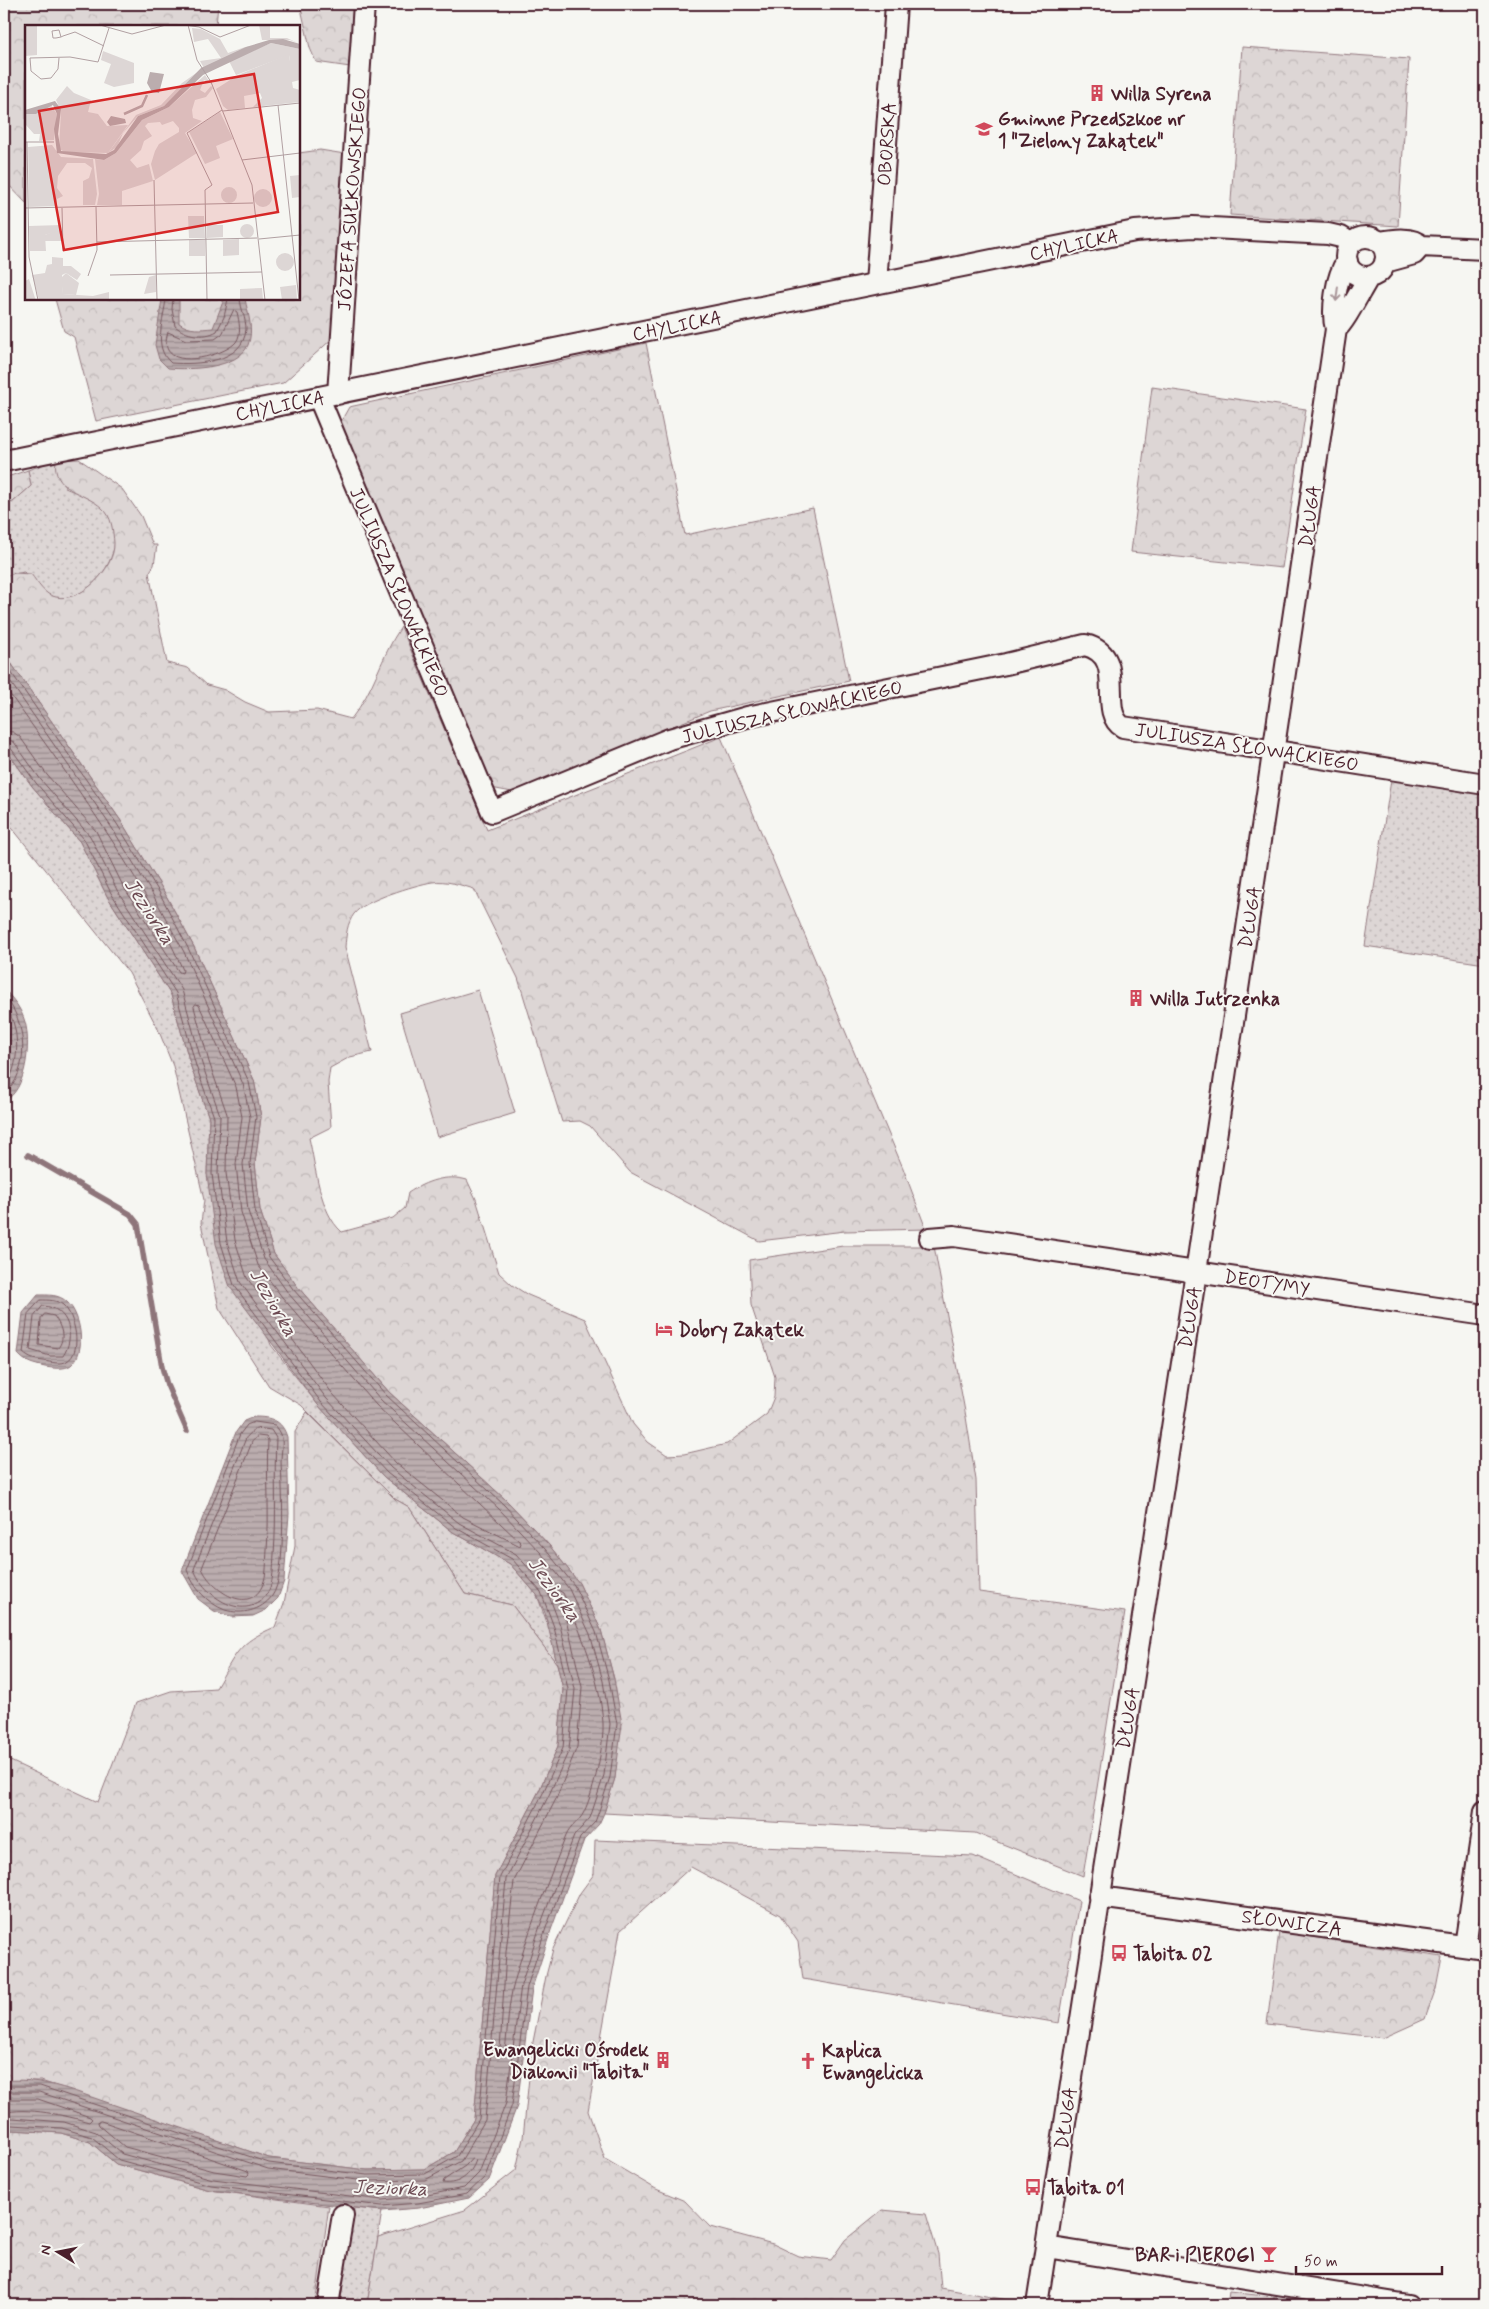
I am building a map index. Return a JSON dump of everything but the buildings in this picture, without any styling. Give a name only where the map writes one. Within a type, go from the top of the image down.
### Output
[{"type":"street","name":"JÓZEFA SUŁKOWSKIEGO","points":[[338,394],[364,4]]},
{"type":"street","name":"OBORSKA","points":[[876,284],[896,4]]},
{"type":"street","name":"CHYLICKA","points":[[4,461],[1160,228],[1193,226],[1328,234],[1341,237],[1349,252]]},
{"type":"street","points":[[1380,242],[1385,251],[1385,262],[1378,273],[1369,276],[1354,272],[1349,252],[1363,237],[1369,237],[1380,242],[1415,241],[1421,246],[1485,249]]},
{"type":"street","points":[[1385,262],[1414,254],[1421,246]]},
{"type":"street","name":"DŁUGA","points":[[1037,2305],[1196,1272],[1274,750],[1336,329],[1335,313],[1339,278],[1349,252]]},
{"type":"street","name":"DŁUGA","points":[[1336,329],[1344,320],[1369,276]]},
{"type":"street","name":"JULIUSZA SŁOWACKIEGO","points":[[318,398],[492,812],[669,739],[747,717],[1006,664],[1085,645],[1097,648],[1104,657],[1110,671],[1114,716],[1117,723],[1123,727],[1485,784]]},
{"type":"street","name":"DEOTYMY","points":[[930,1238],[954,1236],[1485,1315]]},
{"type":"street","points":[[1465,1946],[1485,1811]]},
{"type":"street","name":"SŁOWICZA","points":[[1099,1897],[1485,1949]]},
{"type":"street","points":[[328,2305],[343,2215]]},
{"type":"street","points":[[1046,2247],[1408,2305]]},
{"type":"green space","points":[[4,4],[218,4],[216,25],[25,25],[25,202],[4,180]]},
{"type":"green space","points":[[300,4],[354,4],[350,67],[316,62],[310,48]]},
{"type":"green space","points":[[1242,47],[1409,59],[1398,226],[1230,215]]},
{"type":"green space","points":[[320,150],[345,154],[333,338],[283,383],[96,421],[74,337],[64,331],[55,300],[300,300],[300,153]]},
{"type":"green space","points":[[646,343],[685,535],[813,508],[849,681],[710,711],[512,792],[491,788],[340,423],[349,407]]},
{"type":"green space","points":[[1152,387],[1306,409],[1282,568],[1131,552]]},
{"type":"green space","points":[[79,459],[122,489],[141,516],[153,545],[157,545],[154,565],[149,573],[167,663],[188,668],[207,685],[225,690],[245,702],[269,712],[317,710],[351,719],[372,685],[401,627],[487,830],[721,737],[903,1168],[926,1229],[845,1231],[759,1241],[630,1172],[590,1126],[580,1121],[562,1122],[518,978],[474,889],[443,882],[432,882],[414,886],[390,894],[360,909],[350,921],[345,947],[372,1052],[350,1057],[330,1068],[328,1082],[331,1127],[309,1138],[323,1201],[334,1223],[342,1232],[393,1218],[405,1208],[408,1193],[429,1182],[444,1178],[467,1180],[476,1199],[499,1273],[512,1285],[528,1295],[585,1319],[633,1424],[648,1442],[667,1455],[684,1454],[727,1444],[767,1414],[774,1397],[775,1377],[751,1305],[749,1260],[843,1246],[934,1246],[976,1480],[979,1592],[1125,1612],[1083,1876],[975,1833],[604,1813],[615,1778],[614,1679],[601,1630],[579,1583],[549,1545],[507,1501],[389,1392],[297,1286],[274,1254],[260,1210],[255,1163],[261,1117],[254,1080],[194,947],[163,890],[121,821],[4,653],[4,574],[6,576],[15,573],[31,574],[48,594],[56,597],[66,597],[76,595],[95,582],[103,573],[113,553],[113,534],[108,515],[95,503],[64,485],[56,470],[56,460]]},
{"type":"green space","points":[[56,460],[65,488],[90,499],[103,508],[112,521],[115,535],[108,565],[98,578],[86,589],[73,596],[58,598],[44,592],[24,572],[6,576],[4,574],[4,505],[13,502],[31,486],[28,470]]},
{"type":"green space","points":[[28,470],[31,486],[13,502],[4,505],[4,478]]},
{"type":"green space","points":[[4,747],[32,786],[80,842],[107,896],[171,995],[191,1067],[209,1118],[207,1174],[271,1345],[318,1405],[384,1477],[453,1532],[510,1564],[537,1595],[549,1628],[557,1664],[512,1605],[465,1594],[409,1507],[395,1499],[301,1405],[269,1386],[219,1308],[201,1223],[204,1200],[173,1066],[158,1029],[129,973],[4,818]]},
{"type":"green space","points":[[1391,780],[1485,794],[1485,964],[1365,946]]},
{"type":"green space","points":[[478,990],[515,1113],[437,1137],[400,1013]]},
{"type":"green space","points":[[307,1412],[395,1499],[409,1507],[465,1594],[512,1605],[557,1664],[563,1689],[558,1746],[539,1791],[495,1876],[474,2119],[454,2152],[425,2169],[367,2170],[269,2158],[41,2081],[4,2081],[4,1758],[98,1802],[136,1703],[171,1691],[216,1688],[233,1658],[245,1644],[275,1627],[284,1603],[295,1546],[295,1432]]},
{"type":"green space","points":[[595,1840],[973,1856],[1079,1901],[1059,2023],[803,1979],[798,1942],[780,1915],[691,1867],[620,1931],[588,2111],[605,2159],[656,2189],[685,2201],[710,2227],[773,2244],[798,2256],[831,2260],[845,2240],[882,2210],[926,2214],[938,2254],[941,2288],[1019,2302],[1019,2305],[367,2305],[378,2237],[465,2210],[516,2170],[523,2138],[532,2047],[546,1976],[553,1949],[580,1893],[594,1874]]},
{"type":"green space","points":[[1279,1932],[1442,1957],[1436,1988],[1425,2019],[1383,2038],[1267,2024]]},
{"type":"green space","points":[[12,2130],[61,2133],[90,2142],[116,2164],[210,2190],[329,2206],[315,2305],[4,2305],[4,2132]]},
{"type":"green space","points":[[354,2208],[382,2211],[367,2305],[340,2305]]},
{"type":"green space","points":[[1229,2292],[1274,2297],[1273,2305],[1227,2305]]},
{"type":"green space","points":[[1274,2297],[1323,2305],[1273,2305]]},
{"type":"water","points":[[162,300],[179,300],[179,323],[187,327],[199,329],[213,328],[224,300],[245,300],[249,316],[250,339],[243,353],[234,359],[200,368],[168,368],[159,359],[155,345]]},
{"type":"water","name":"Jeziorka","points":[[4,653],[121,821],[163,890],[194,947],[254,1080],[261,1117],[255,1163],[260,1210],[274,1254],[297,1286],[389,1392],[507,1501],[549,1545],[579,1583],[601,1630],[614,1679],[622,1724],[615,1778],[599,1824],[584,1840],[532,1988],[517,2106],[489,2180],[469,2198],[419,2208],[382,2211],[210,2190],[116,2164],[90,2142],[61,2133],[12,2130],[4,2132],[4,2081],[21,2080],[46,2083],[71,2090],[269,2158],[367,2170],[425,2169],[454,2152],[474,2119],[495,1876],[539,1791],[558,1746],[563,1689],[545,1613],[537,1595],[510,1564],[453,1532],[384,1477],[318,1405],[230,1287],[216,1244],[207,1174],[209,1118],[191,1067],[171,995],[107,896],[80,842],[32,786],[4,747]]},
{"type":"water","points":[[4,989],[14,1000],[25,1022],[27,1053],[18,1087],[12,1096],[4,1101]]},
{"type":"water","points":[[38,1295],[61,1298],[67,1302],[76,1315],[80,1333],[79,1351],[76,1359],[68,1367],[58,1368],[33,1364],[18,1354],[23,1313]]},
{"type":"water","points":[[254,1417],[271,1419],[279,1423],[287,1437],[289,1514],[284,1581],[278,1598],[266,1610],[253,1616],[232,1617],[214,1611],[198,1599],[182,1571],[236,1432],[244,1421]]},
{"type":"waterway","points":[[28,1155],[130,1214],[138,1224],[162,1367],[167,1385],[187,1431]]},
{"type":"place","name":"Willa Syrena","points":[[1097,93]]},
{"type":"place","name":"Gminne Przedszkoe nr 1 \"Zielony Zakątek\"","points":[[984,129]]},
{"type":"place","name":"Willa Jutrzenka","points":[[1136,998]]},
{"type":"place","name":"Dobry Zakątek","points":[[664,1329]]},
{"type":"place","name":"Tabita 02","points":[[1119,1953]]},
{"type":"place","name":"Ewangelicki Ośrodek Diakonii \"Tabita\"","points":[[663,2060]]},
{"type":"place","name":"Kaplica Ewangelicka","points":[[808,2061]]},
{"type":"place","name":"Tabita 01","points":[[1033,2187]]},
{"type":"place","name":"BAR i PIEROGI","points":[[1269,2254]]}]
